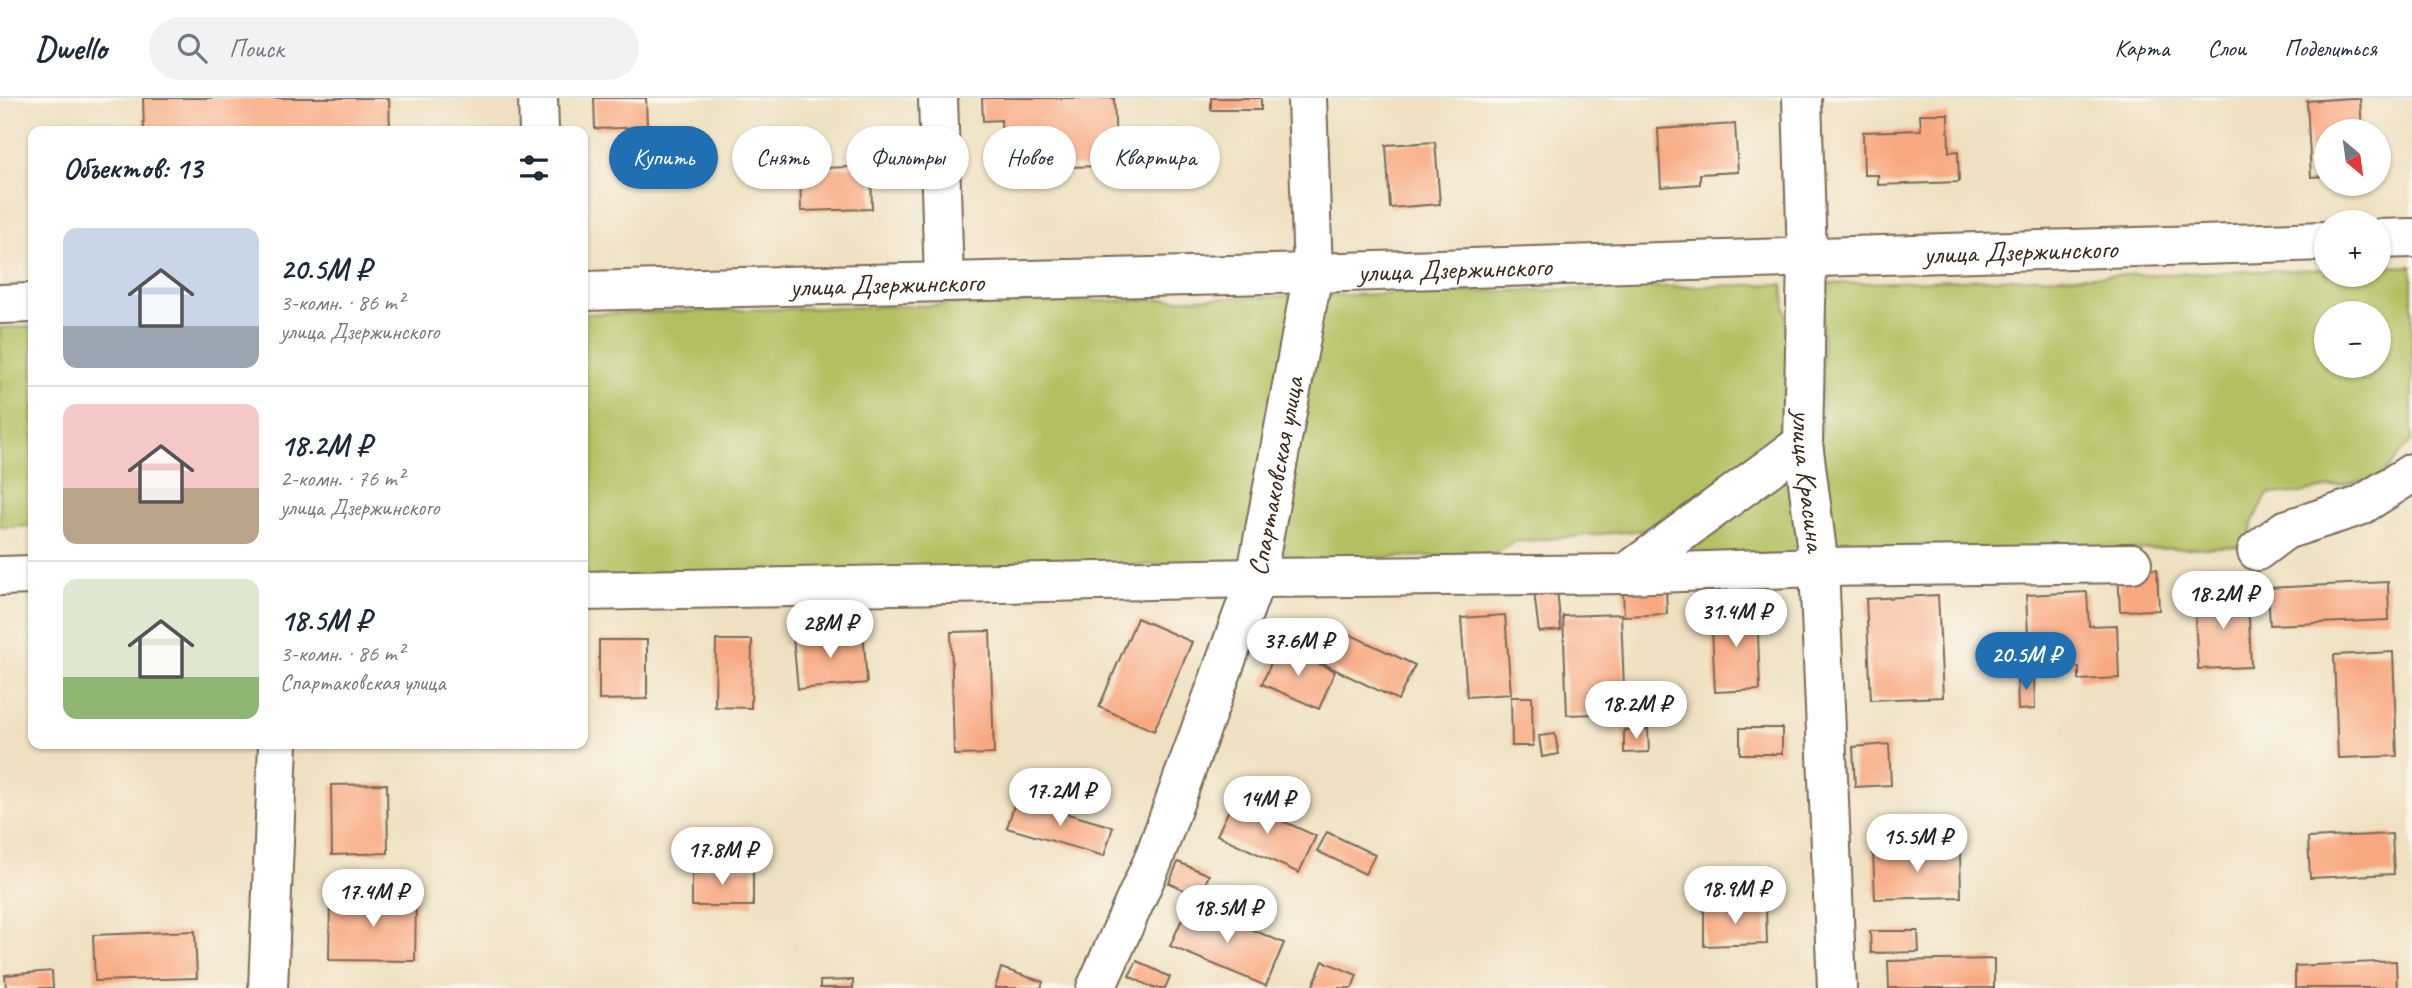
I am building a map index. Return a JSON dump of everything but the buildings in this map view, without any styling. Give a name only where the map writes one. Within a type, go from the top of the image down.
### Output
[{"type":"street","points":[[538,98],[539,126]]},
{"type":"street","points":[[938,98],[944,280]]},
{"type":"street","name":"Спартаковская улица","points":[[1096,988],[1153,861],[1256,578],[1313,273],[1307,98]]},
{"type":"street","name":"улица Красина","points":[[1802,98],[1807,257],[1803,443],[1819,567],[1837,988]]},
{"type":"street","points":[[2391,239],[2412,238]]},
{"type":"street","name":"улица Дзержинского","points":[[588,291],[1313,273],[2314,241]]},
{"type":"street","points":[[0,304],[28,303]]},
{"type":"street","points":[[1625,575],[1803,443]]},
{"type":"street","points":[[2257,551],[2286,530],[2360,506],[2412,473]]},
{"type":"street","points":[[588,592],[1256,578],[1625,575],[1819,567],[2132,563]]},
{"type":"street","points":[[0,576],[28,575]]},
{"type":"street","points":[[268,988],[278,749]]},
{"type":"green space","points":[[2412,266],[2412,440],[2381,477],[2300,493],[2268,494],[2252,523],[2249,546],[1834,560],[1821,463],[1823,284],[2314,269],[2314,287],[2391,287],[2391,267]]},
{"type":"green space","points":[[1783,284],[1790,357],[1778,432],[1738,479],[1657,529],[1513,542],[1496,554],[588,583],[588,314]]},
{"type":"green space","points":[[28,327],[28,526],[0,527],[0,328]]},
{"type":"green space","points":[[1784,469],[1794,475],[1801,565],[1658,558]]}]
